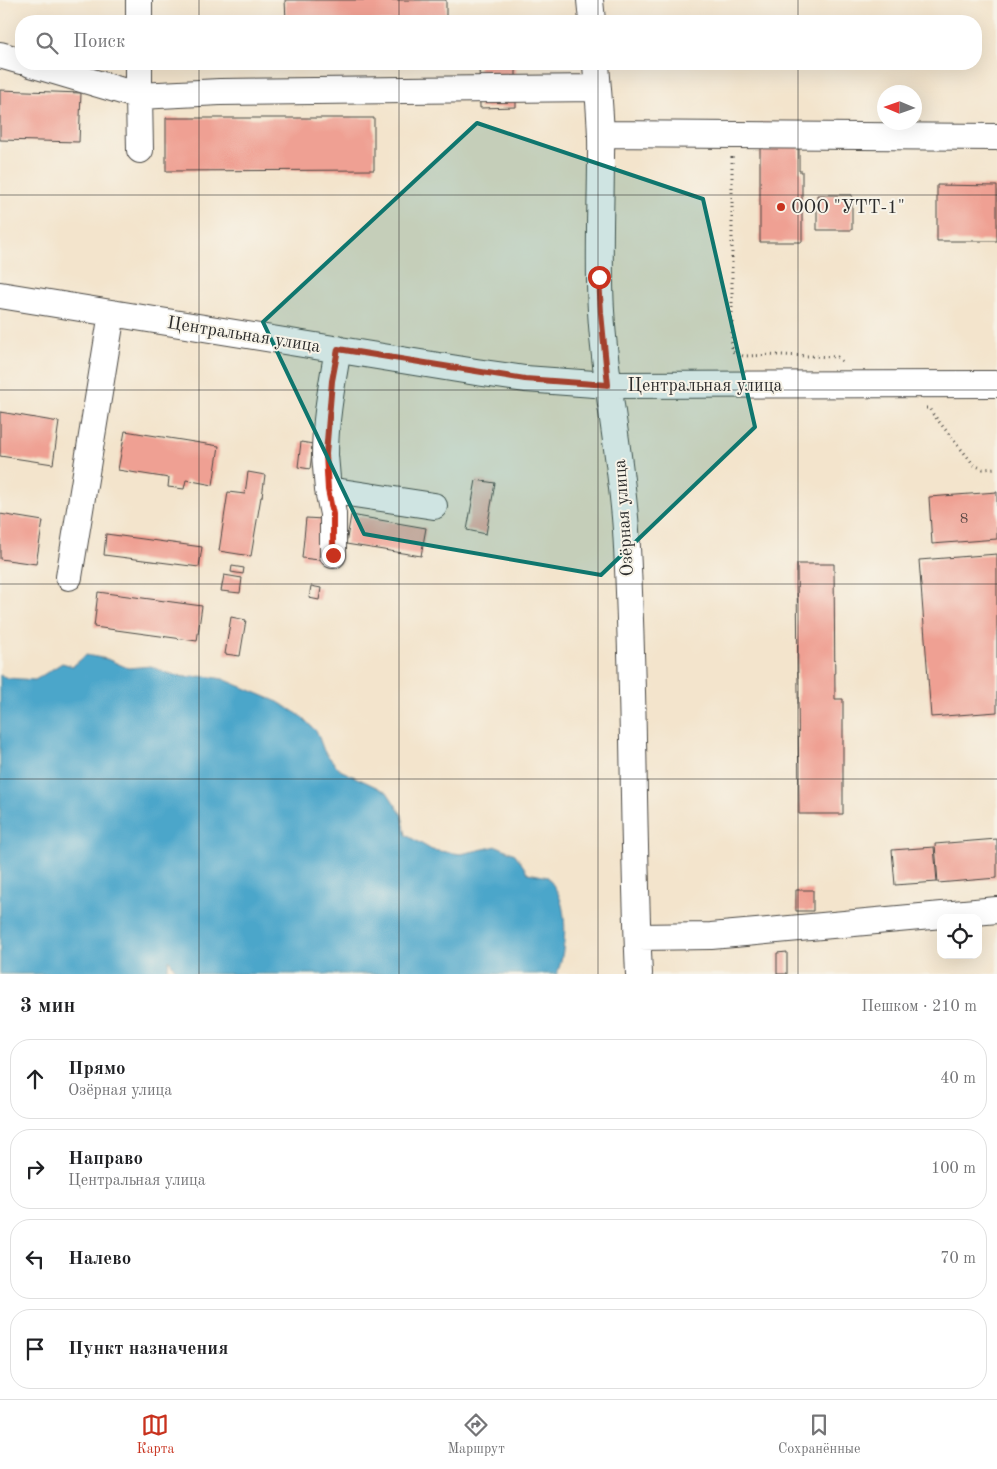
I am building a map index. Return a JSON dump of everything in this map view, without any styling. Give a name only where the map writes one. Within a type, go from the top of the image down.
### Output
[{"type":"street","points":[[139,0],[139,15]]},
{"type":"street","points":[[590,0],[591,15]]},
{"type":"street","points":[[0,54],[15,59]]},
{"type":"street","points":[[51,70],[139,96],[597,76]]},
{"type":"street","points":[[139,70],[140,150]]},
{"type":"street","name":"Озёрная улица","points":[[597,76],[601,134],[599,277],[601,313],[626,529],[639,974]]},
{"type":"street","points":[[601,134],[997,137]]},
{"type":"street","name":"Центральная улица","points":[[0,295],[525,379],[608,385],[997,384]]},
{"type":"street","points":[[69,577],[112,313]]},
{"type":"street","points":[[333,555],[333,514],[328,490],[326,454],[332,381],[338,349]]},
{"type":"street","points":[[328,490],[434,506]]},
{"type":"street","points":[[638,937],[711,936],[997,910]]},
{"type":"path","points":[[732,135],[732,350],[734,353],[742,356],[837,357],[844,363],[845,385]]},
{"type":"path","points":[[920,407],[928,408],[974,465],[983,469],[997,468]]},
{"type":"highlighted area","points":[[477,123],[703,199],[755,427],[601,575],[364,534],[263,322]]},
{"type":"water","points":[[86,655],[107,659],[128,668],[151,666],[167,673],[185,677],[205,676],[223,679],[278,702],[301,716],[317,732],[324,751],[340,770],[387,792],[402,815],[406,835],[432,850],[461,854],[497,846],[515,854],[528,873],[548,877],[560,898],[565,926],[562,956],[557,974],[178,974],[169,959],[167,974],[0,974],[0,675],[8,678],[35,680],[62,663],[73,666]]},
{"type":"building","points":[[285,0],[446,0],[446,15],[286,15]]},
{"type":"building","points":[[479,70],[516,70],[516,107],[480,108]]},
{"type":"building","points":[[0,90],[81,93],[79,142],[0,140]]},
{"type":"building","points":[[166,118],[374,118],[374,170],[166,171]]},
{"type":"building","name":"ООО \"УТТ-1\"","points":[[760,123],[799,123],[799,171],[802,171],[802,242],[760,242]]},
{"type":"building","points":[[937,185],[997,186],[997,241],[937,241]]},
{"type":"building","points":[[817,195],[852,195],[852,230],[817,230]]},
{"type":"building","points":[[0,412],[59,422],[53,464],[0,456]]},
{"type":"building","points":[[125,431],[219,446],[213,485],[186,480],[184,489],[168,487],[169,478],[118,470]]},
{"type":"building","points":[[301,442],[313,444],[310,469],[298,467]]},
{"type":"building","points":[[248,472],[265,475],[251,556],[219,551],[228,492],[245,494]]},
{"type":"building","points":[[476,480],[495,483],[486,534],[467,530]]},
{"type":"building","points":[[997,492],[997,539],[932,544],[929,497]]},
{"type":"building","points":[[0,514],[43,521],[36,564],[0,559]]},
{"type":"building","points":[[351,515],[426,528],[421,556],[346,544]]},
{"type":"building","points":[[306,518],[323,519],[319,560],[302,558]]},
{"type":"building","points":[[106,534],[202,547],[199,567],[104,555]]},
{"type":"building","points":[[997,554],[997,712],[931,717],[919,560]]},
{"type":"building","points":[[797,564],[834,564],[835,699],[843,699],[843,814],[799,814]]},
{"type":"building","points":[[232,566],[244,568],[243,574],[231,572]]},
{"type":"building","points":[[224,575],[242,578],[240,593],[221,591]]},
{"type":"building","points":[[311,586],[321,588],[319,600],[309,598]]},
{"type":"building","points":[[98,592],[202,606],[197,641],[94,627]]},
{"type":"building","points":[[231,617],[246,620],[240,656],[225,654]]},
{"type":"building","points":[[997,839],[997,878],[938,883],[935,844]]},
{"type":"building","points":[[934,847],[937,882],[895,885],[892,850]]},
{"type":"building","points":[[796,890],[813,890],[813,911],[796,911]]},
{"type":"building","points":[[787,952],[787,974],[777,974],[777,953]]},
{"type":"place","name":"ООО \"УТТ-1\"","points":[[781,207]]},
{"type":"route","points":[[333,555],[334,528],[328,490],[326,454],[332,381],[338,349],[525,379],[608,385],[599,277]]}]
